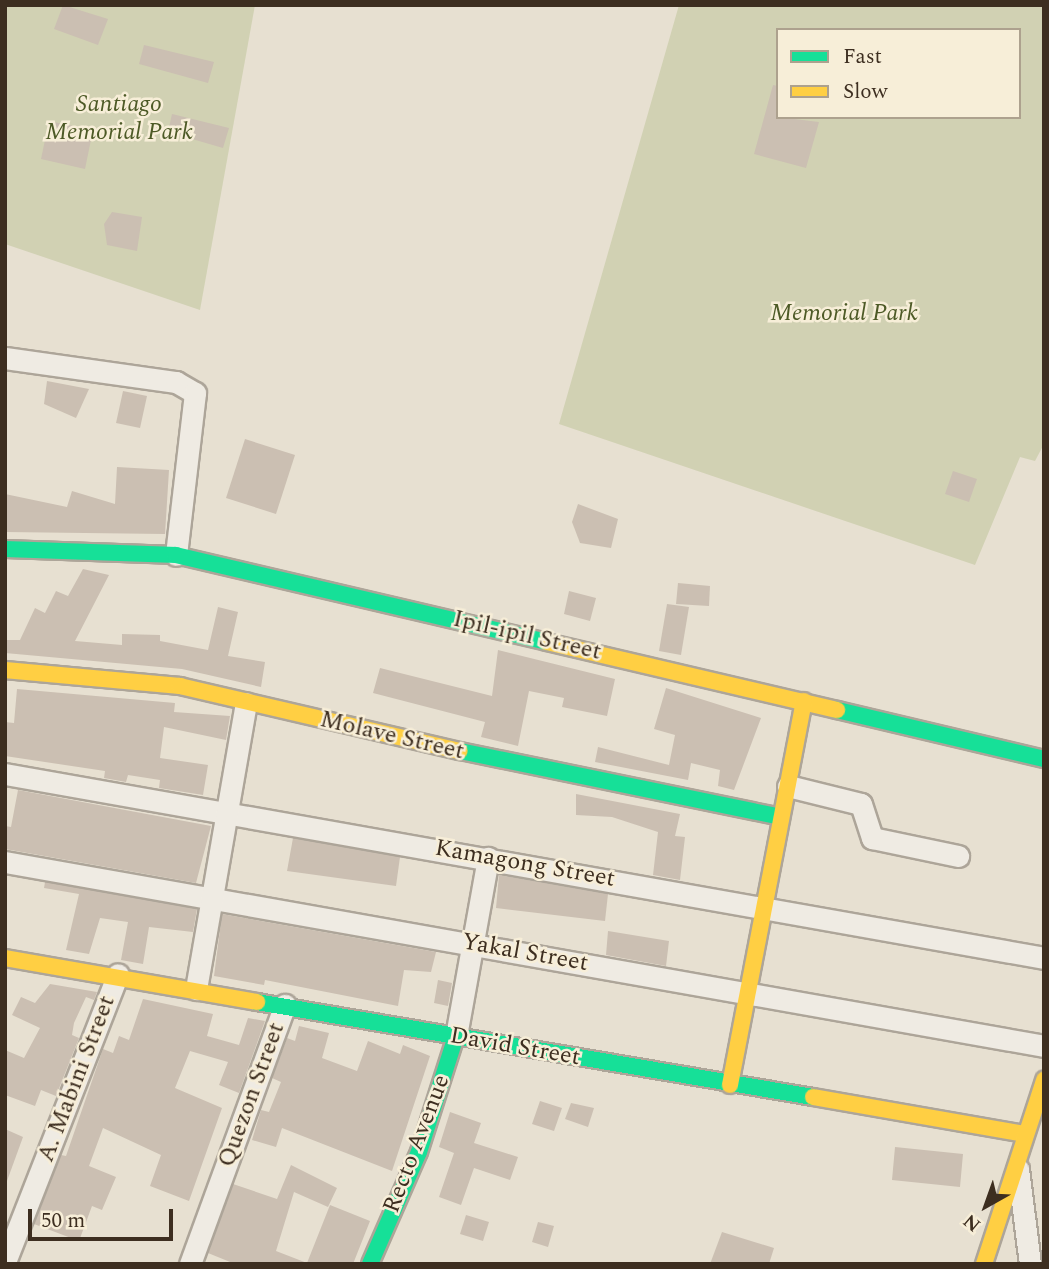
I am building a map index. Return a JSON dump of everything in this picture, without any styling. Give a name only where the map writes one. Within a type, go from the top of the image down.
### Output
[{"type":"street","points":[[5,358],[176,382],[195,393],[176,555]]},
{"type":"street","name":"Ipil-ipil Street","points":[[5,549],[176,555],[1044,759]]},
{"type":"street","name":"Molave Street","points":[[5,670],[144,680],[778,816]]},
{"type":"street","points":[[730,1085],[765,905],[778,816],[788,786],[804,701]]},
{"type":"street","points":[[196,989],[216,896],[246,702]]},
{"type":"street","name":"Kamagong Street","points":[[5,774],[765,905],[1044,958]]},
{"type":"street","points":[[788,786],[861,804],[872,838],[958,856]]},
{"type":"street","name":"Recto Avenue","points":[[370,1264],[419,1152],[456,1036],[488,858]]},
{"type":"street","name":"Yakal Street","points":[[5,862],[216,896],[472,945],[748,991],[1044,1046]]},
{"type":"street","name":"David Street","points":[[5,958],[118,974],[730,1085],[1025,1134]]},
{"type":"street","name":"A. Mabini Street","points":[[5,1262],[118,974]]},
{"type":"street","name":"Quezon Street","points":[[190,1264],[285,1005]]},
{"type":"street","points":[[984,1264],[1044,1080]]},
{"type":"street","points":[[1017,1159],[1030,1264]]},
{"type":"green space","name":"Santiago Memorial Park","points":[[5,5],[255,5],[200,310],[5,244]]},
{"type":"green space","name":"Memorial Park","points":[[679,5],[1044,5],[1044,444],[1035,461],[1020,457],[975,565],[559,424]]},
{"type":"building","points":[[63,5],[108,19],[98,45],[54,29]]},
{"type":"building","points":[[144,45],[214,62],[208,83],[139,64]]},
{"type":"building","points":[[773,85],[776,86],[776,119],[819,122],[806,168],[754,154]]},
{"type":"building","points":[[172,114],[229,128],[223,148],[168,132]]},
{"type":"building","points":[[49,121],[93,130],[85,169],[41,159]]},
{"type":"building","points":[[112,212],[142,217],[137,251],[107,245],[104,224]]},
{"type":"building","points":[[47,381],[89,389],[76,418],[44,404]]},
{"type":"building","points":[[123,391],[147,396],[140,428],[116,423]]},
{"type":"building","points":[[245,439],[295,455],[276,514],[226,498]]},
{"type":"building","points":[[117,467],[169,470],[165,534],[5,532],[5,494],[67,507],[72,491],[115,504]]},
{"type":"building","points":[[953,471],[977,479],[969,502],[945,494]]},
{"type":"building","points":[[578,504],[618,519],[611,548],[580,543],[572,522]]},
{"type":"building","points":[[83,569],[109,575],[75,641],[122,645],[122,634],[160,635],[160,641],[208,650],[218,607],[238,612],[228,656],[265,662],[261,687],[182,669],[5,653],[5,640],[20,640],[35,608],[45,613],[56,591],[68,596]]},
{"type":"building","points":[[678,583],[710,586],[709,606],[676,604]]},
{"type":"building","points":[[569,591],[596,598],[590,621],[564,614]]},
{"type":"building","points":[[667,604],[689,607],[681,655],[659,651]]},
{"type":"building","points":[[498,650],[615,679],[607,716],[562,707],[564,698],[529,691],[518,746],[481,737],[485,722],[373,693],[380,668],[492,696]]},
{"type":"building","points":[[666,688],[761,718],[734,790],[718,786],[720,770],[691,763],[688,780],[595,762],[598,747],[669,765],[675,735],[654,729]]},
{"type":"building","points":[[17,689],[175,703],[174,712],[230,716],[226,740],[164,727],[160,758],[208,765],[203,795],[159,788],[160,780],[128,775],[126,782],[104,778],[105,771],[5,756],[5,722],[14,723]]},
{"type":"building","points":[[18,790],[211,826],[196,883],[5,849],[5,826],[11,827]]},
{"type":"building","points":[[576,794],[680,814],[675,836],[685,837],[680,880],[653,875],[658,832],[612,817],[576,815]]},
{"type":"building","points":[[293,838],[400,857],[396,886],[287,871]]},
{"type":"building","points":[[499,875],[608,894],[605,921],[496,908]]},
{"type":"building","points":[[45,882],[197,909],[193,932],[149,927],[143,964],[121,960],[128,922],[100,918],[89,954],[66,950],[79,894],[44,888]]},
{"type":"building","points":[[222,914],[436,952],[431,972],[404,970],[398,1006],[265,980],[264,985],[214,976]]},
{"type":"building","points":[[608,931],[669,941],[666,966],[606,955]]},
{"type":"building","points":[[438,980],[452,983],[448,1006],[434,1003]]},
{"type":"building","points":[[50,984],[97,992],[94,1000],[86,997],[74,1023],[72,1035],[79,1038],[56,1096],[41,1090],[35,1106],[5,1095],[5,1050],[24,1058],[40,1028],[12,1015],[21,997],[35,1003]]},
{"type":"building","points":[[143,999],[213,1014],[207,1036],[239,1045],[248,1018],[265,1021],[239,1093],[219,1085],[228,1062],[190,1051],[175,1088],[222,1108],[189,1201],[150,1186],[161,1155],[103,1128],[89,1166],[116,1177],[102,1210],[92,1206],[79,1241],[34,1224],[61,1155],[66,1156],[103,1049],[113,1053],[119,1036],[129,1040]]},
{"type":"building","points":[[299,1026],[329,1033],[322,1058],[357,1071],[368,1041],[400,1054],[403,1045],[430,1056],[392,1171],[282,1128],[276,1147],[252,1140],[261,1110],[269,1112],[281,1082],[272,1078],[287,1038],[295,1041]]},
{"type":"building","points":[[540,1101],[562,1108],[554,1131],[532,1124]]},
{"type":"building","points":[[571,1103],[594,1108],[588,1127],[565,1119]]},
{"type":"building","points":[[450,1112],[481,1123],[474,1143],[518,1157],[510,1180],[474,1168],[461,1205],[439,1197],[454,1153],[439,1147]]},
{"type":"building","points":[[5,1129],[23,1137],[7,1181],[5,1181]]},
{"type":"building","points":[[895,1147],[963,1154],[960,1187],[892,1180]]},
{"type":"building","points":[[291,1165],[337,1188],[328,1207],[294,1192],[276,1251],[307,1263],[330,1205],[370,1221],[353,1264],[235,1264],[208,1253],[233,1184],[277,1199]]},
{"type":"building","points":[[466,1215],[489,1222],[483,1241],[460,1234]]},
{"type":"building","points":[[538,1222],[554,1226],[548,1247],[532,1242]]},
{"type":"building","points":[[722,1232],[774,1248],[769,1264],[710,1264]]},
{"type":"traffic: fast","points":[[5,549],[176,555],[547,642]]},
{"type":"traffic: fast","points":[[837,710],[1044,759]]},
{"type":"traffic: fast","points":[[460,751],[778,816]]},
{"type":"traffic: fast","points":[[257,1002],[813,1097]]},
{"type":"traffic: fast","points":[[370,1264],[419,1152],[456,1036]]},
{"type":"traffic: slow","points":[[547,642],[837,710]]},
{"type":"traffic: slow","points":[[5,670],[180,686],[460,751]]},
{"type":"traffic: slow","points":[[730,1085],[804,701]]},
{"type":"traffic: slow","points":[[5,958],[257,1002]]},
{"type":"traffic: slow","points":[[984,1264],[1044,1080]]},
{"type":"traffic: slow","points":[[813,1097],[1025,1134]]}]
